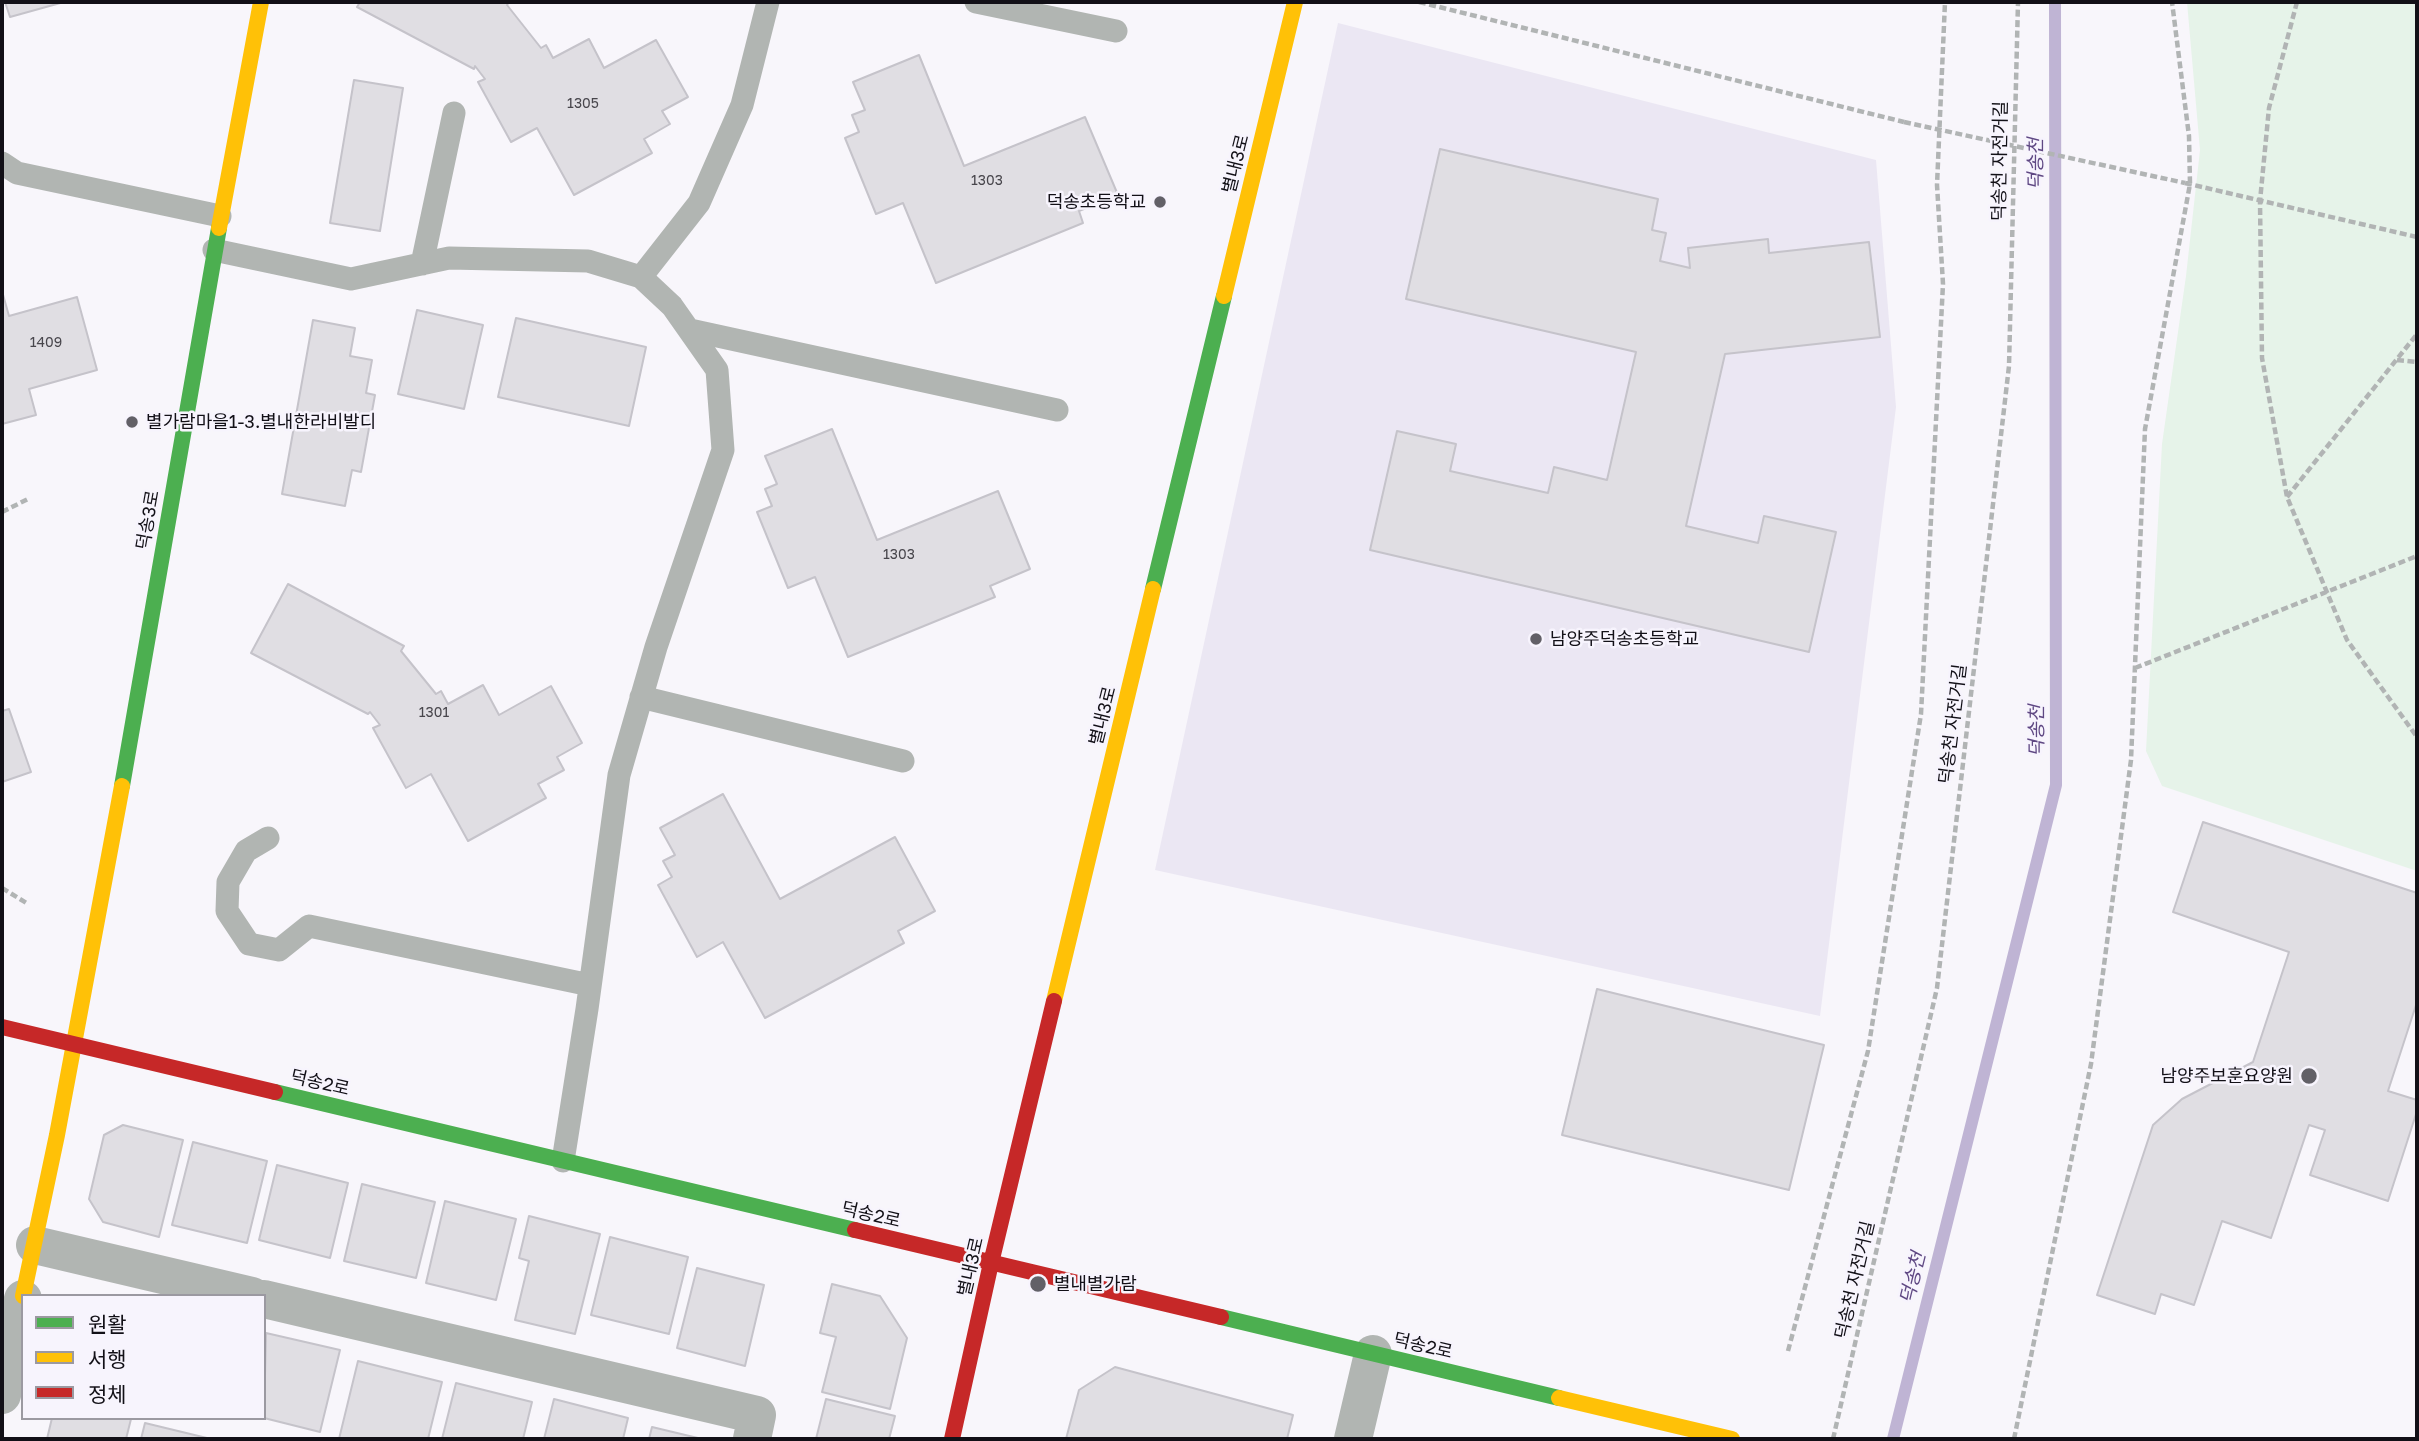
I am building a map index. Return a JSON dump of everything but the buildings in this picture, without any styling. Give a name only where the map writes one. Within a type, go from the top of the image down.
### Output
[{"type":"street","name":"덕송3로","points":[[24,1294],[76,1045],[220,216],[261,2]]},
{"type":"street","name":"별내3로","points":[[952,1439],[991,1263],[1295,2]]},
{"type":"street","name":"덕송2로","points":[[2,1027],[1732,1439]]},
{"type":"street","points":[[34,1245],[242,1294]]},
{"type":"street","points":[[266,1299],[757,1415],[752,1439]]},
{"type":"street","points":[[2,1395],[21,1306]]},
{"type":"street","points":[[1353,1439],[1373,1354]]},
{"type":"lane","points":[[640,277],[699,203],[742,104],[768,2]]},
{"type":"lane","points":[[976,2],[1116,31]]},
{"type":"lane","points":[[422,264],[454,113]]},
{"type":"lane","points":[[2,163],[16,173],[220,216]]},
{"type":"lane","points":[[214,250],[351,279],[449,258],[588,261],[640,277],[672,306],[717,370],[723,450],[619,775],[564,1161]]},
{"type":"lane","points":[[690,330],[1056,410]]},
{"type":"lane","points":[[642,698],[903,761]]},
{"type":"lane","points":[[268,838],[246,851],[228,882],[227,911],[249,944],[279,950],[309,926],[590,985]]},
{"type":"path","points":[[1419,2],[1904,122],[2188,183],[2417,237]]},
{"type":"path","points":[[1788,1351],[1868,1051],[1921,714],[1942,284],[1937,185],[1945,2]]},
{"type":"path","name":"덕송천 자전거길","points":[[1833,1439],[1937,988],[2009,366],[2018,2]]},
{"type":"path","points":[[2014,1439],[2091,1064],[2131,760],[2145,429],[2188,183],[2189,136],[2172,2]]},
{"type":"path","points":[[2297,2],[2269,108],[2260,201],[2262,358],[2287,497],[2347,640],[2417,737]]},
{"type":"path","points":[[2287,497],[2417,334]]},
{"type":"path","points":[[2396,360],[2417,362]]},
{"type":"path","points":[[2,512],[30,498]]},
{"type":"path","points":[[2135,668],[2417,556]]},
{"type":"path","points":[[2,888],[28,904]]},
{"type":"shaded area","points":[[2187,2],[2417,2],[2417,871],[2162,786],[2146,751],[2162,444],[2186,276],[2200,150]]},
{"type":"shaded area","name":"남양주덕송초등학교","points":[[1338,23],[1876,160],[1896,407],[1820,1016],[1155,870]]},
{"type":"waterway","name":"덕송천","points":[[1893,1439],[2056,785],[2055,2]]},
{"type":"traffic: fast","points":[[122,786],[219,228]]},
{"type":"traffic: fast","points":[[1153,589],[1224,296]]},
{"type":"traffic: fast","points":[[275,1092],[855,1230]]},
{"type":"traffic: fast","points":[[1221,1317],[1559,1398]]},
{"type":"traffic: slow","points":[[219,228],[261,2]]},
{"type":"traffic: slow","points":[[1224,296],[1295,2]]},
{"type":"traffic: slow","points":[[1054,1001],[1153,589]]},
{"type":"traffic: slow","points":[[23,1294],[57,1135],[122,786]]},
{"type":"traffic: slow","points":[[1559,1398],[1732,1439]]},
{"type":"traffic: jam","points":[[952,1439],[1054,1001]]},
{"type":"traffic: jam","points":[[2,1027],[275,1092]]},
{"type":"traffic: jam","points":[[855,1230],[1221,1317]]},
{"type":"place","name":"덕송초등학교","points":[[1160,202]]},
{"type":"place","name":"별가람마을1-3.별내한라비발디","points":[[132,422]]},
{"type":"place","name":"남양주덕송초등학교","points":[[1536,639]]},
{"type":"place","name":"남양주보훈요양원","points":[[2309,1076]]},
{"type":"place","name":"별내별가람","points":[[1038,1284]]}]
